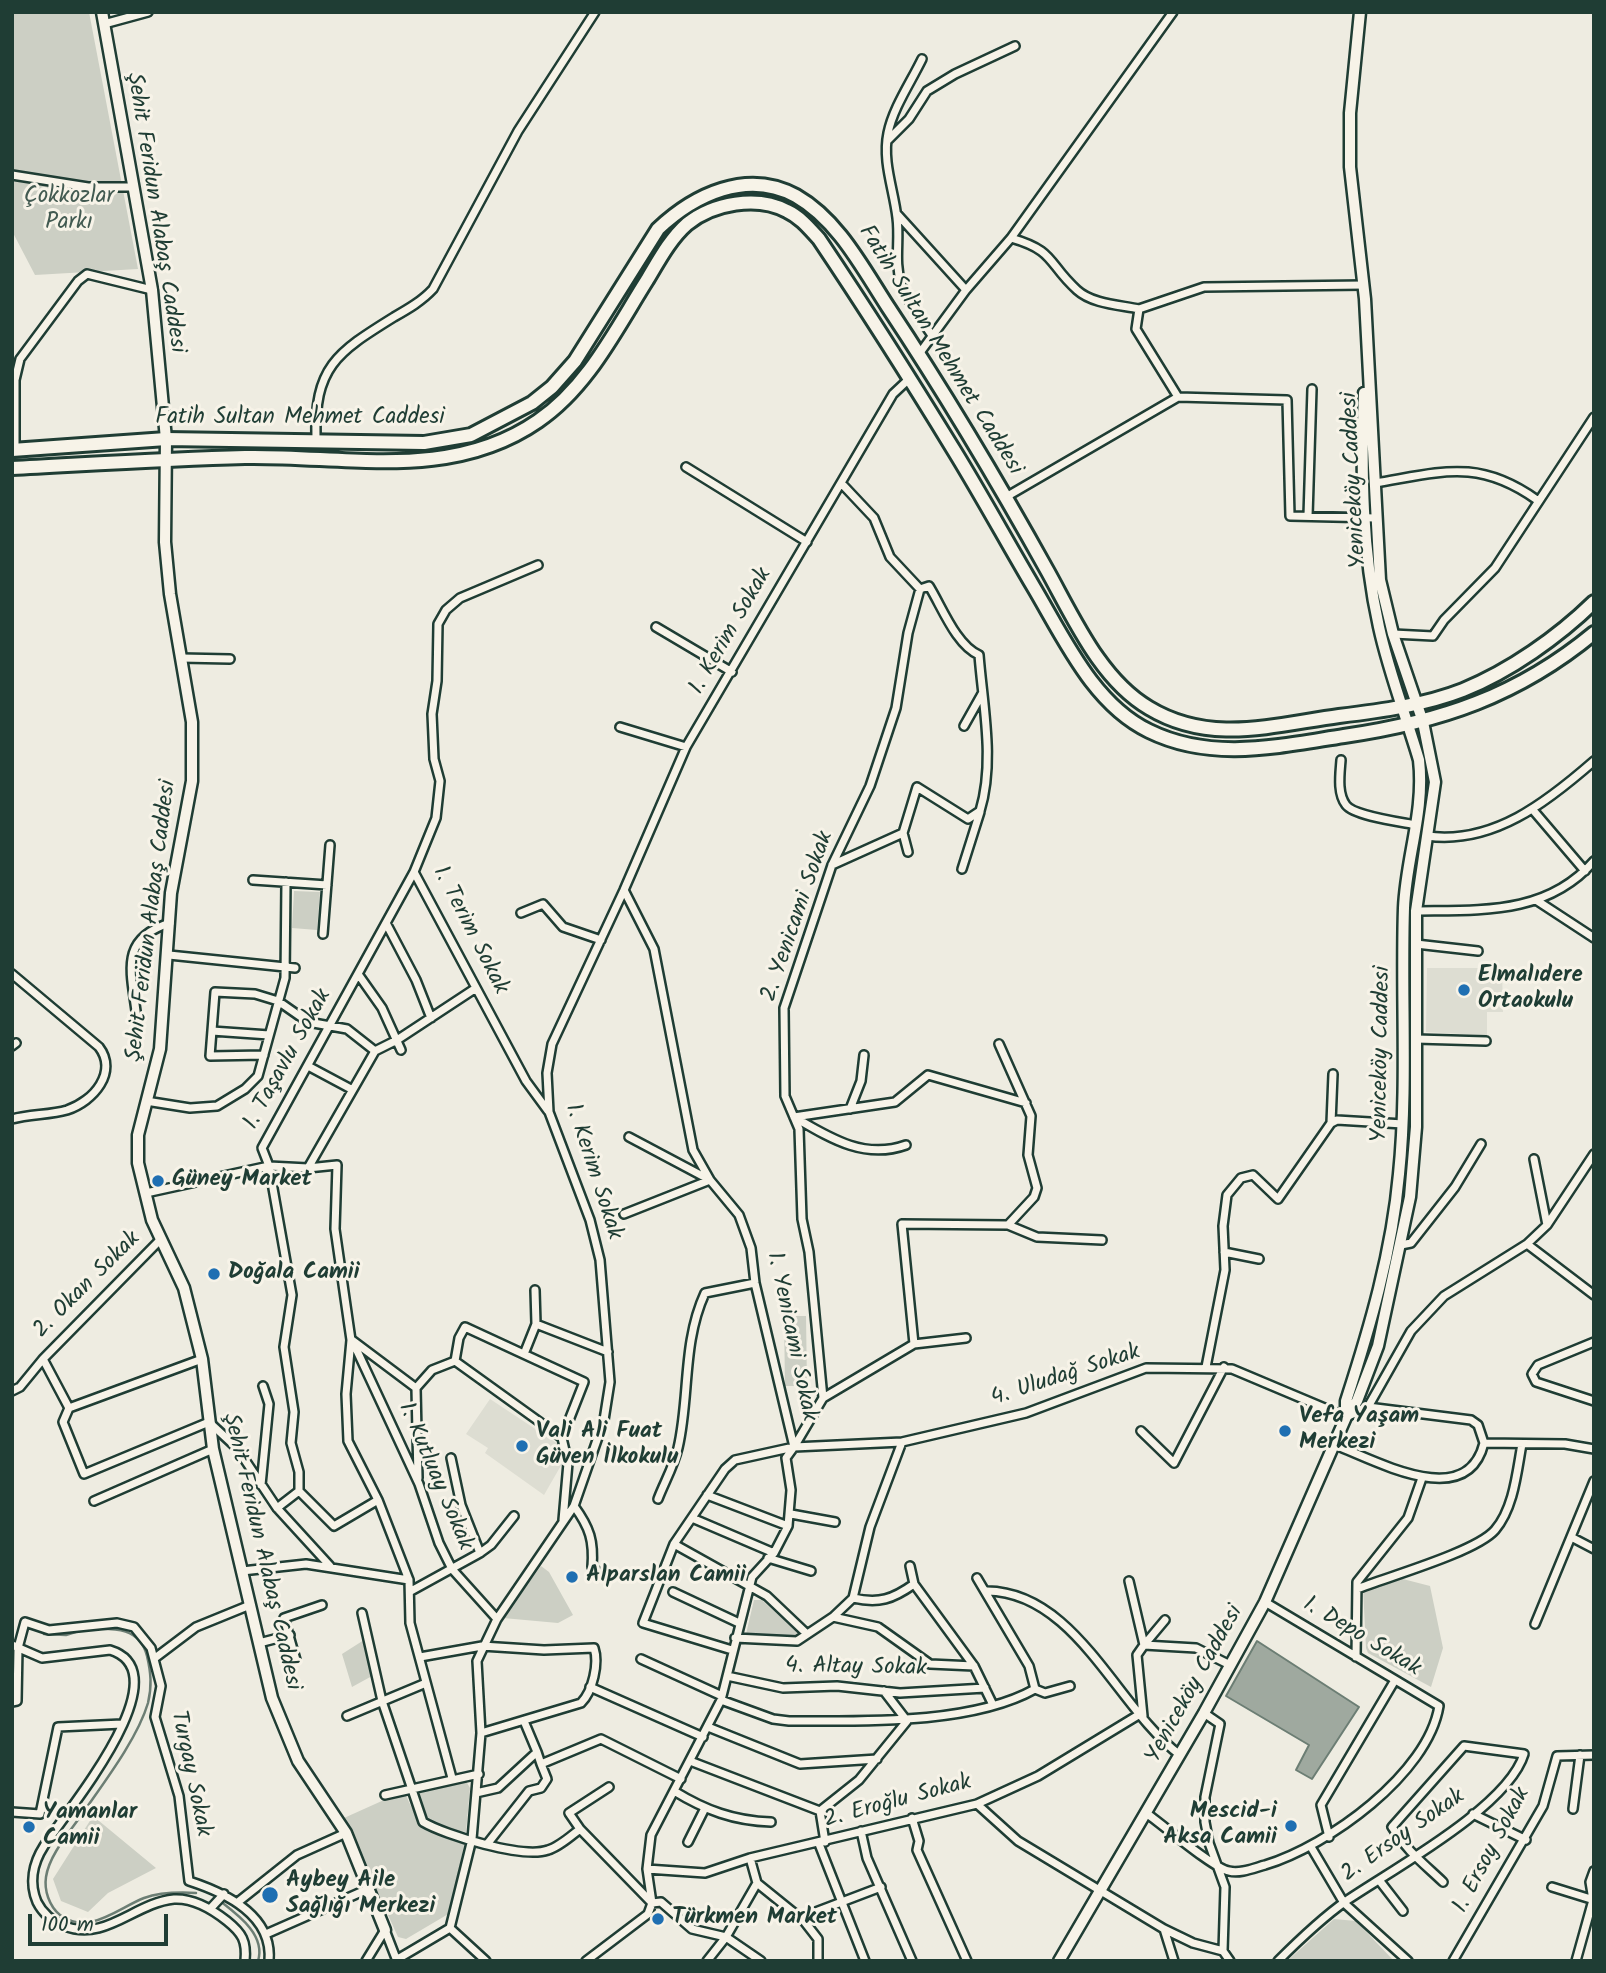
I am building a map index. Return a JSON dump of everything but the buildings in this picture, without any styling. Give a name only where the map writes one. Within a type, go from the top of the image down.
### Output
[{"type":"main road","name":"Fatih Sultan Mehmet Caddesi","points":[[14,450],[166,439],[316,440],[396,444],[449,440],[471,435],[532,403],[575,361],[658,229],[695,200],[729,187],[767,186],[793,195],[816,209],[837,230],[919,354],[1006,497],[1094,650],[1125,690],[1171,721],[1198,730],[1229,731],[1401,706],[1463,690],[1510,664],[1576,620],[1594,602]]},
{"type":"main road","name":"Fatih Sultan Mehmet Caddesi","points":[[12,468],[249,457],[433,461],[476,452],[539,421],[565,398],[592,368],[674,238],[698,217],[731,204],[768,205],[786,210],[803,222],[868,312],[1065,641],[1097,688],[1129,718],[1172,740],[1216,750],[1268,747],[1423,722],[1474,705],[1538,675],[1594,633]]},
{"type":"street","name":"Şehit Feridun Alabaş Caddesi","points":[[102,12],[152,290],[166,439],[164,460],[169,581],[192,722],[192,781],[171,893],[169,956],[160,1049],[146,1101],[138,1144],[138,1163],[160,1240],[184,1289],[202,1359],[213,1449],[272,1698],[288,1741],[346,1833],[396,1961]]},
{"type":"street","points":[[104,24],[148,12]]},
{"type":"street","points":[[316,440],[315,415],[325,371],[361,338],[433,289],[518,131],[595,12]]},
{"type":"street","points":[[919,354],[965,290],[1011,237],[1173,12]]},
{"type":"street","points":[[1360,12],[1350,113],[1350,167],[1364,285],[1369,373]]},
{"type":"street","points":[[887,141],[909,119],[927,91],[955,74],[1015,46]]},
{"type":"street","points":[[922,59],[892,120],[887,141],[901,282],[913,309],[932,334]]},
{"type":"street","points":[[12,175],[89,187],[132,187]]},
{"type":"street","points":[[896,213],[965,290]]},
{"type":"street","points":[[1011,237],[1044,250],[1078,290],[1090,298],[1139,309],[1204,287],[1364,285]]},
{"type":"street","points":[[14,450],[15,380],[20,359],[78,281],[87,274],[152,290]]},
{"type":"street","points":[[1139,309],[1136,329],[1178,397]]},
{"type":"street","name":"Yeniceköy Caddesi","points":[[1059,1961],[1180,1755],[1265,1602],[1346,1418],[1357,1401],[1378,1346],[1401,1245],[1410,1197],[1416,1127],[1416,911],[1434,782],[1423,722],[1393,634],[1380,580],[1369,373]]},
{"type":"street","name":"Yeniceköy Caddesi","points":[[1346,1418],[1346,1401],[1379,1300],[1399,1177],[1403,1124],[1404,904],[1422,783],[1419,761],[1379,628],[1364,518],[1362,447],[1365,379],[1369,373]]},
{"type":"street","name":"1. Kerim Sokak","points":[[450,1928],[472,1839],[479,1774],[481,1733],[477,1661],[497,1619],[574,1506],[604,1420],[610,1382],[600,1260],[590,1220],[549,1112],[547,1073],[552,1044],[624,890],[686,747],[893,394],[909,379]]},
{"type":"street","points":[[1308,516],[1312,389]]},
{"type":"street","points":[[1006,497],[1178,397],[1287,400],[1290,516],[1376,518]]},
{"type":"street","points":[[1393,634],[1433,636],[1444,620],[1495,568],[1537,500],[1553,482],[1594,417]]},
{"type":"street","points":[[686,467],[807,542]]},
{"type":"street","points":[[1375,483],[1469,470],[1511,482],[1537,500]]},
{"type":"street","points":[[842,484],[874,517],[890,557],[920,589],[929,586],[967,650],[979,655],[987,780],[962,869]]},
{"type":"street","name":"1. Terim Sokak","points":[[538,565],[460,598],[446,610],[438,624],[437,681],[432,714],[434,759],[440,781],[436,818],[414,872],[526,1081],[549,1112]]},
{"type":"street","name":"2. Yenicami Sokak","points":[[823,1398],[809,1252],[802,1219],[799,1129],[785,1096],[785,1008],[832,865],[870,786],[896,708],[908,633],[920,589]]},
{"type":"street","points":[[656,626],[732,671]]},
{"type":"street","points":[[181,658],[230,659]]},
{"type":"street","points":[[964,726],[982,694]]},
{"type":"street","points":[[620,726],[686,747]]},
{"type":"street","points":[[1341,760],[1340,790],[1346,806],[1357,812],[1416,825]]},
{"type":"street","points":[[1427,836],[1447,839],[1492,829],[1533,810],[1594,761]]},
{"type":"street","points":[[908,852],[903,833],[917,787],[968,819],[980,811]]},
{"type":"street","points":[[1533,810],[1585,872]]},
{"type":"street","points":[[832,865],[903,833]]},
{"type":"street","points":[[323,934],[330,845]]},
{"type":"street","points":[[1416,911],[1486,910],[1536,900],[1571,884],[1594,861]]},
{"type":"street","name":"1. Taşavlu Sokak","points":[[299,1491],[299,1472],[291,1443],[294,1412],[284,1348],[292,1295],[268,1166],[262,1148],[414,872]]},
{"type":"street","points":[[253,880],[327,884]]},
{"type":"street","points":[[146,1101],[190,1108],[217,1106],[245,1089],[258,1076],[285,978],[286,882]]},
{"type":"street","name":"1. Yenicami Sokak","points":[[624,890],[654,949],[693,1150],[710,1180],[739,1215],[751,1248],[755,1283],[794,1447],[786,1458],[791,1490],[788,1526],[771,1556],[751,1577],[721,1698],[651,1835],[646,1869],[652,1903]]},
{"type":"street","points":[[1536,900],[1594,938]]},
{"type":"street","points":[[522,913],[543,904],[563,927],[601,940]]},
{"type":"street","points":[[137,1018],[131,964],[133,949],[150,929],[170,923]]},
{"type":"street","points":[[386,923],[416,980],[431,1018]]},
{"type":"street","points":[[1416,944],[1478,951]]},
{"type":"street","points":[[169,956],[295,968]]},
{"type":"street","points":[[12,974],[99,1047],[106,1057],[107,1069],[101,1085],[69,1110],[12,1119]]},
{"type":"street","points":[[358,974],[382,1008],[401,1050]]},
{"type":"street","points":[[308,1168],[375,1051],[397,1040],[476,988]]},
{"type":"street","points":[[264,1055],[210,1056],[215,992],[254,994],[278,1001],[308,1022],[347,1029],[375,1051]]},
{"type":"street","points":[[212,1031],[269,1035]]},
{"type":"street","points":[[1416,1039],[1486,1041]]},
{"type":"street","points":[[999,1044],[1031,1116],[1028,1155],[1037,1188],[1034,1197],[1008,1225]]},
{"type":"street","points":[[850,1108],[861,1081],[864,1055]]},
{"type":"street","points":[[308,1066],[352,1089]]},
{"type":"street","points":[[1331,1123],[1333,1074]]},
{"type":"street","points":[[794,1117],[895,1102],[928,1075],[1026,1103]]},
{"type":"street","points":[[1402,1079],[1416,1079]]},
{"type":"street","points":[[794,1117],[831,1139],[860,1150],[892,1150],[906,1146]]},
{"type":"street","points":[[1206,1367],[1224,1270],[1227,1195],[1241,1178],[1253,1175],[1278,1199],[1331,1123],[1337,1120],[1403,1124]]},
{"type":"street","points":[[629,1137],[710,1180]]},
{"type":"street","points":[[1401,1245],[1411,1243],[1455,1187],[1481,1144]]},
{"type":"street","points":[[1368,1407],[1411,1331],[1444,1296],[1528,1244],[1547,1225],[1594,1154]]},
{"type":"street","points":[[1534,1159],[1547,1225]]},
{"type":"street","points":[[146,1192],[268,1166],[308,1168],[337,1165],[335,1229],[352,1340],[346,1394],[348,1441],[378,1500],[409,1580],[410,1623],[452,1778]]},
{"type":"street","points":[[624,1214],[710,1180]]},
{"type":"street","points":[[914,1344],[902,1224],[1008,1225],[1037,1237],[1102,1240]]},
{"type":"street","name":"2. Okan Sokak","points":[[160,1240],[43,1359],[68,1408],[63,1422],[84,1474],[209,1422]]},
{"type":"street","points":[[1528,1244],[1594,1295]]},
{"type":"street","points":[[1224,1252],[1259,1259]]},
{"type":"street","points":[[658,1499],[678,1449],[690,1342],[705,1293],[755,1283]]},
{"type":"street","points":[[524,1354],[536,1324],[535,1290]]},
{"type":"street","points":[[536,1324],[608,1352]]},
{"type":"street","points":[[455,1361],[458,1338],[466,1327],[584,1382],[562,1438],[568,1463],[563,1523]]},
{"type":"street","points":[[794,1447],[823,1398],[914,1344],[966,1338]]},
{"type":"street","points":[[352,1340],[416,1388]]},
{"type":"street","name":"1. Kutluay Sokak","points":[[352,1340],[419,1484],[439,1543],[452,1569],[497,1619]]},
{"type":"street","points":[[1594,1342],[1538,1365],[1532,1374],[1535,1382],[1594,1401]]},
{"type":"street","points":[[12,1391],[20,1387],[43,1359]]},
{"type":"street","points":[[68,1408],[202,1359]]},
{"type":"street","points":[[419,1484],[416,1388],[432,1370],[455,1361]]},
{"type":"street","points":[[455,1361],[562,1438]]},
{"type":"street","points":[[1141,1431],[1174,1463],[1224,1367]]},
{"type":"street","name":"4. Uludağ Sokak","points":[[707,1495],[725,1469],[735,1460],[748,1456],[794,1447],[902,1442],[1026,1413],[1146,1368],[1224,1367],[1346,1418]]},
{"type":"street","points":[[261,1485],[269,1404],[262,1386]]},
{"type":"street","points":[[1335,1445],[1422,1478],[1453,1477],[1469,1471],[1480,1458],[1484,1443],[1478,1425],[1471,1420],[1368,1407],[1346,1418]]},
{"type":"street","points":[[209,1422],[237,1448],[277,1508],[330,1566]]},
{"type":"street","points":[[735,1638],[797,1641],[833,1617],[853,1598],[870,1527],[902,1442]]},
{"type":"street","points":[[1484,1443],[1565,1444],[1594,1449]]},
{"type":"street","points":[[1357,1588],[1476,1543],[1495,1530],[1514,1490],[1522,1444]]},
{"type":"street","points":[[94,1501],[213,1449]]},
{"type":"street","points":[[451,1458],[461,1506],[480,1553]]},
{"type":"street","points":[[1356,1657],[1357,1581],[1408,1518],[1422,1478]]},
{"type":"street","points":[[1535,1624],[1573,1538],[1594,1481]]},
{"type":"street","points":[[277,1508],[299,1491],[334,1526],[378,1500]]},
{"type":"street","points":[[732,1650],[643,1623],[674,1544],[707,1495],[788,1526]]},
{"type":"street","points":[[574,1506],[589,1527],[593,1543],[592,1567],[599,1573]]},
{"type":"street","points":[[791,1514],[835,1522]]},
{"type":"street","points":[[411,1591],[480,1553],[491,1545],[514,1517]]},
{"type":"street","points":[[692,1518],[771,1556],[811,1571]]},
{"type":"street","points":[[1573,1538],[1594,1549]]},
{"type":"street","points":[[674,1544],[748,1587],[767,1595],[807,1634]]},
{"type":"street","points":[[242,1572],[306,1564],[409,1580]]},
{"type":"street","points":[[910,1566],[914,1584],[974,1666],[993,1705]]},
{"type":"street","points":[[977,1578],[1029,1666],[1035,1689]]},
{"type":"street","points":[[1129,1581],[1144,1645]]},
{"type":"street","points":[[853,1598],[872,1603],[894,1599],[914,1584]]},
{"type":"street","points":[[987,1591],[1010,1591],[1069,1627],[1159,1739],[1180,1755]]},
{"type":"street","points":[[673,1592],[739,1623]]},
{"type":"street","name":"1. Depo Sokak","points":[[1265,1602],[1438,1706],[1436,1724],[1429,1737],[1400,1774],[1356,1816],[1329,1837]]},
{"type":"street","points":[[155,1658],[196,1627],[250,1605]]},
{"type":"street","points":[[296,1660],[284,1618],[322,1605]]},
{"type":"street","points":[[362,1613],[382,1701],[423,1822],[438,1831],[527,1852],[549,1850],[580,1829]]},
{"type":"street","points":[[833,1617],[878,1627],[930,1664],[974,1666]]},
{"type":"street","points":[[1142,1716],[1137,1656],[1165,1620]]},
{"type":"street","name":"Turgay Sokak","points":[[15,1646],[25,1622],[49,1630],[117,1623],[134,1627],[155,1658],[161,1686],[155,1717],[179,1796],[189,1881],[223,1894]]},
{"type":"street","points":[[259,1643],[290,1635]]},
{"type":"street","points":[[1144,1645],[1196,1648],[1230,1665]]},
{"type":"street","points":[[12,1702],[17,1701],[15,1646],[43,1658],[110,1650],[117,1652],[131,1668],[136,1692],[89,1785],[37,1859],[33,1881],[39,1905],[55,1922],[88,1931],[104,1928],[156,1903],[175,1899],[210,1909],[240,1932],[245,1940],[245,1961]]},
{"type":"street","points":[[420,1657],[482,1646],[544,1650],[594,1648],[597,1658],[587,1697],[581,1703],[481,1733]]},
{"type":"street","points":[[641,1659],[721,1698],[773,1719],[789,1721],[907,1721],[993,1705],[1018,1698],[1035,1689],[1045,1693],[1070,1686]]},
{"type":"street","name":"4. Altay Sokak","points":[[727,1676],[783,1689],[837,1686],[884,1691],[985,1688]]},
{"type":"street","points":[[1146,1812],[1228,1871],[1245,1871],[1311,1847],[1329,1837],[1321,1805],[1395,1680]]},
{"type":"street","points":[[347,1716],[426,1683]]},
{"type":"street","points":[[590,1687],[703,1737]]},
{"type":"street","points":[[884,1691],[907,1721]]},
{"type":"street","points":[[1204,1713],[1220,1724],[1205,1797],[1209,1843],[1225,1886],[1223,1951],[1230,1961]]},
{"type":"street","name":"2. Eroğlu Sokak","points":[[646,1869],[705,1873],[750,1858],[977,1804],[1038,1776],[1142,1716]]},
{"type":"street","points":[[488,1843],[529,1791],[541,1787],[547,1779],[524,1721]]},
{"type":"street","points":[[820,1811],[859,1780],[907,1721]]},
{"type":"street","points":[[12,1812],[40,1814],[58,1727],[122,1724]]},
{"type":"street","points":[[708,1727],[800,1764],[877,1759]]},
{"type":"street","points":[[541,1764],[601,1739],[681,1779]]},
{"type":"street","name":"2. Ersoy Sokak","points":[[1278,1961],[1344,1903],[1416,1856],[1473,1814],[1519,1772],[1524,1755],[1464,1746],[1392,1827],[1407,1851],[1416,1856]]},
{"type":"street","points":[[477,1793],[498,1787],[537,1752]]},
{"type":"street","points":[[1573,1809],[1580,1755],[1594,1755]]},
{"type":"street","name":"1. Ersoy Sokak","points":[[1453,1961],[1543,1806],[1558,1756],[1580,1755]]},
{"type":"street","points":[[690,1761],[820,1811]]},
{"type":"street","points":[[385,1795],[410,1787],[479,1774]]},
{"type":"street","points":[[609,1787],[569,1813],[580,1829],[652,1903]]},
{"type":"street","points":[[674,1791],[704,1810],[750,1821],[771,1822]]},
{"type":"street","points":[[977,1804],[1018,1841],[1164,1929],[1193,1943],[1223,1951]]},
{"type":"street","points":[[688,1842],[704,1810]]},
{"type":"street","points":[[820,1811],[822,1843],[865,1961]]},
{"type":"street","points":[[1473,1814],[1525,1840]]},
{"type":"street","points":[[912,1818],[919,1841],[917,1850],[967,1961]]},
{"type":"street","points":[[861,1832],[867,1858],[912,1961]]},
{"type":"street","points":[[238,1902],[267,1876],[297,1855],[346,1833]]},
{"type":"street","points":[[1311,1847],[1344,1903],[1408,1961]]},
{"type":"street","points":[[1416,1856],[1443,1882]]},
{"type":"street","points":[[750,1858],[757,1882],[804,1921],[818,1939],[818,1961]]},
{"type":"street","points":[[1576,1961],[1593,1900],[1590,1882],[1594,1871]]},
{"type":"street","points":[[1379,1880],[1403,1911]]},
{"type":"street","points":[[707,1961],[726,1937],[757,1882]]},
{"type":"street","points":[[804,1921],[818,1911],[881,1886]]},
{"type":"street","points":[[1552,1887],[1593,1900]]},
{"type":"street","points":[[266,1934],[368,1889]]},
{"type":"street","points":[[210,1909],[223,1894],[238,1902],[266,1934],[269,1961]]},
{"type":"street","points":[[652,1903],[661,1902],[692,1929],[726,1937],[761,1961]]},
{"type":"street","points":[[586,1961],[600,1957],[648,1914],[652,1903]]},
{"type":"street","points":[[396,1961],[450,1928],[486,1961]]},
{"type":"street","points":[[1164,1929],[1174,1961]]},
{"type":"street","points":[[366,1961],[385,1930]]},
{"type":"street","points":[[1585,1936],[1594,1938]]},
{"type":"shaded area","name":"Elmalıdere Ortaokulu","points":[[1427,968],[1502,968],[1503,1012],[1487,1012],[1487,1038],[1481,1035],[1426,1032]]},
{"type":"shaded area","name":"Vali Ali Fuat Güven İlkokulu","points":[[490,1399],[558,1444],[563,1462],[544,1495],[485,1453],[488,1448],[466,1434]]},
{"type":"shaded area","points":[[1257,1641],[1359,1707],[1312,1779],[1296,1770],[1309,1745],[1226,1696]]},
{"type":"green space","name":"Çokkozlar Parkı","points":[[12,12],[89,12],[138,269],[35,275],[12,231]]},
{"type":"green space","points":[[294,891],[320,892],[317,930],[292,928]]},
{"type":"green space","points":[[784,1316],[806,1316],[807,1386],[785,1386]]},
{"type":"green space","points":[[541,1566],[549,1572],[573,1615],[558,1623],[503,1618]]},
{"type":"green space","points":[[1399,1578],[1430,1586],[1443,1648],[1431,1687],[1368,1653],[1366,1648],[1363,1588]]},
{"type":"green space","points":[[754,1600],[762,1600],[799,1634],[796,1638],[746,1634]]},
{"type":"green space","points":[[364,1640],[372,1676],[352,1687],[342,1654]]},
{"type":"green space","points":[[466,1781],[470,1788],[466,1832],[432,1824],[425,1813],[419,1793]]},
{"type":"green space","points":[[404,1791],[415,1814],[426,1827],[440,1834],[465,1840],[450,1913],[406,1939],[398,1937],[344,1818]]},
{"type":"green space","points":[[93,1816],[156,1868],[108,1893],[88,1912],[61,1901],[53,1879]]},
{"type":"green space","points":[[1334,1919],[1356,1921],[1394,1961],[1287,1961]]},
{"type":"waterway","points":[[44,1634],[66,1635],[85,1629]]},
{"type":"waterway","points":[[92,1629],[118,1630],[139,1640],[147,1656],[149,1697],[136,1732],[51,1861],[46,1882],[48,1898],[60,1915],[82,1923],[103,1918],[150,1896],[196,1893]]},
{"type":"waterway","points":[[220,1901],[249,1926],[258,1943],[258,1961]]},
{"type":"place","name":"Elmalıdere Ortaokulu","points":[[1464,990]]},
{"type":"place","name":"Güney Market","points":[[158,1181]]},
{"type":"place","name":"Doğala Camii","points":[[214,1274]]},
{"type":"place","name":"Vefa Yaşam Merkezi","points":[[1285,1431]]},
{"type":"place","name":"Vali Ali Fuat Güven İlkokulu","points":[[522,1446]]},
{"type":"place","name":"Alparslan Camii","points":[[572,1577]]},
{"type":"place","name":"Mescid-i Aksa Camii","points":[[1291,1826]]},
{"type":"place","name":"Yamanlar Camii","points":[[29,1827]]},
{"type":"place","name":"Aybey Aile Sağlığı Merkezi","points":[[270,1895]]},
{"type":"place","name":"Türkmen Market","points":[[658,1919]]}]
